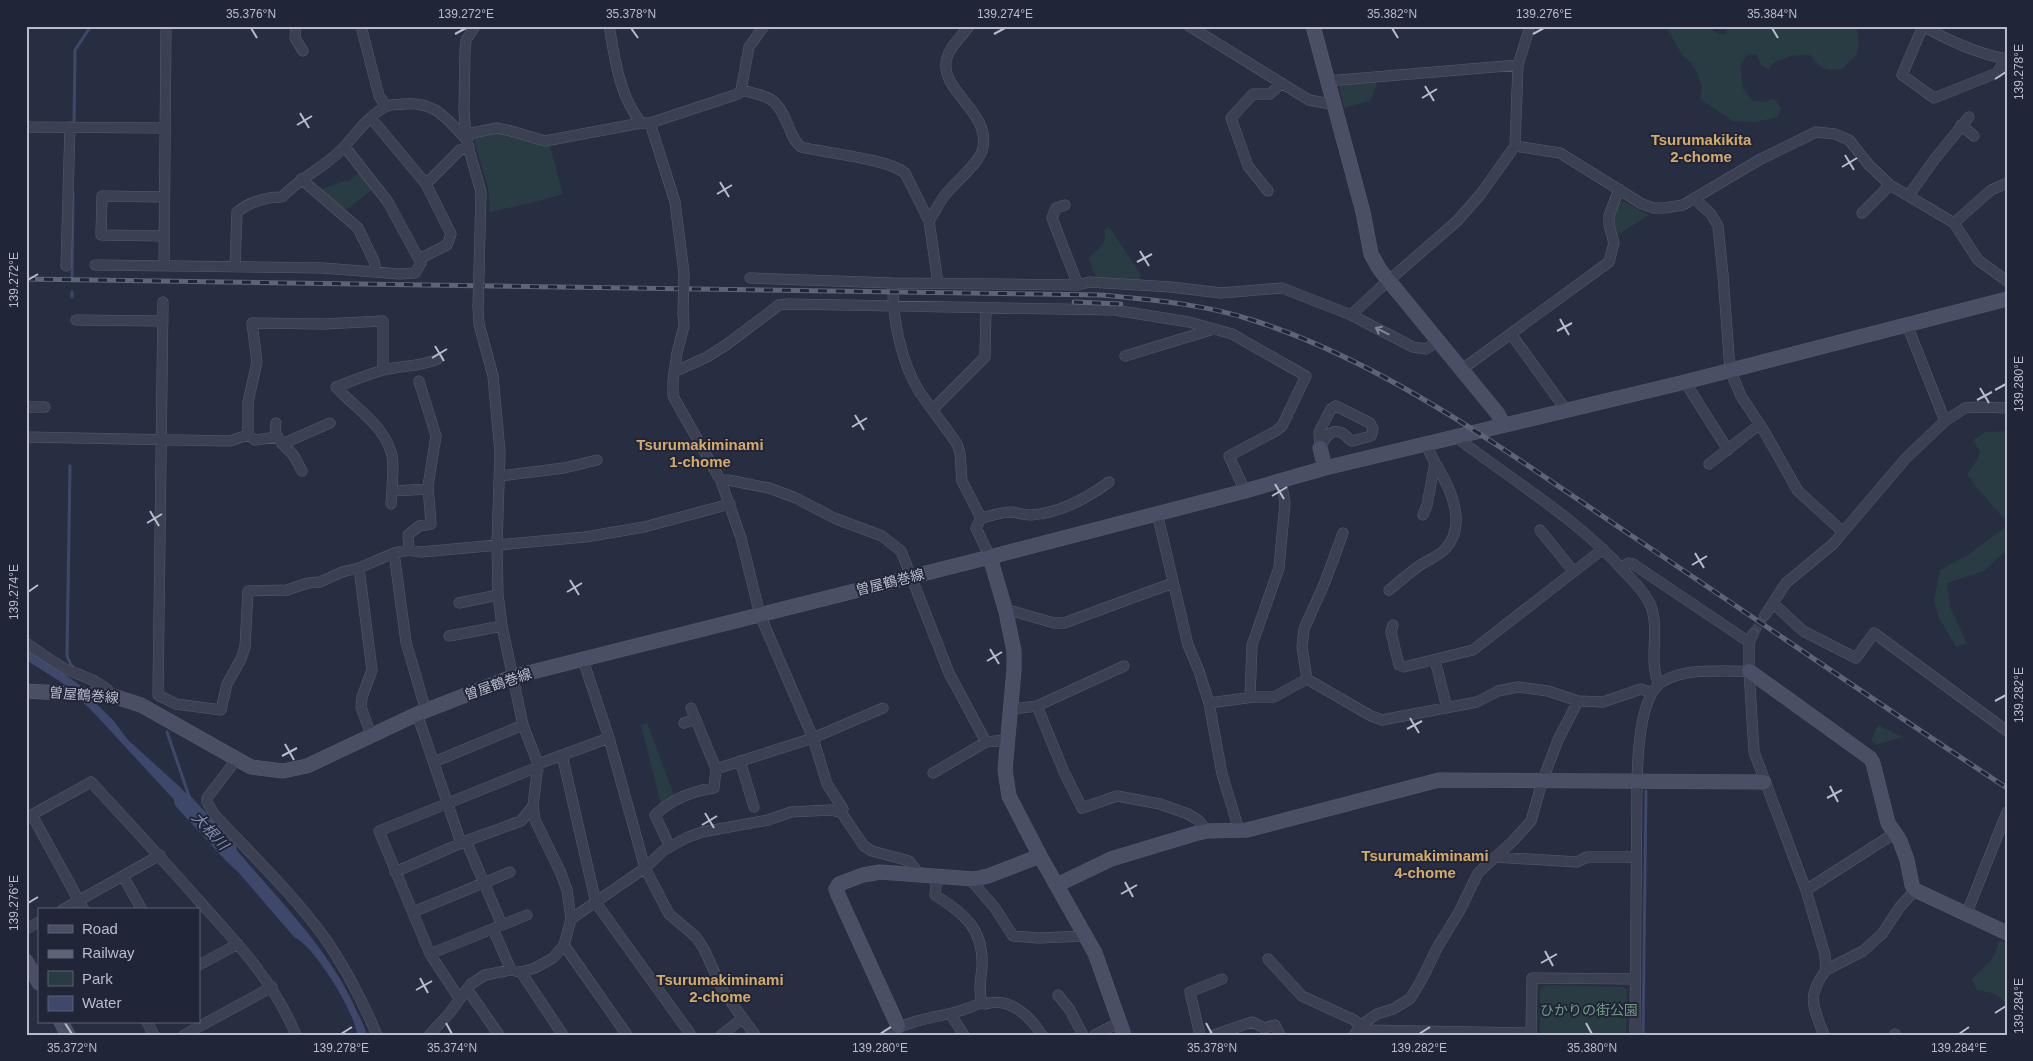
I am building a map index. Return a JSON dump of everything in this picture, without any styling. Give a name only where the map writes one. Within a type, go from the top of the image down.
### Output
[{"type":"main road","points":[[1313,26],[1363,212],[1371,254],[1388,281],[1498,414],[1504,424]]},
{"type":"main road","name":"曽屋鶴巻線","points":[[26,691],[111,696],[141,705],[251,767],[264,770],[289,771],[307,766],[371,735],[512,677],[990,557],[1245,491],[1325,468],[1684,382],[2007,299]]},
{"type":"main road","points":[[1320,448],[1325,468]]},
{"type":"main road","points":[[990,557],[1006,612],[1014,651],[1005,770],[1010,796],[1040,856],[1102,967],[1122,1028]]},
{"type":"main road","points":[[1748,671],[1870,758],[1873,763],[1888,823],[1895,833],[1907,860],[1912,885],[1915,890],[2007,933]]},
{"type":"main road","points":[[1057,885],[1111,859],[1207,831],[1247,830],[1439,780],[1764,782]]},
{"type":"main road","points":[[900,1030],[836,889],[839,884],[862,874],[880,872],[970,879],[988,876],[1040,856]]},
{"type":"main road","points":[[26,961],[38,981]]},
{"type":"main road","points":[[61,1024],[68,1035]]},
{"type":"street","points":[[164,266],[166,26]]},
{"type":"street","points":[[296,26],[295,38],[303,51]]},
{"type":"street","points":[[361,26],[379,96],[386,106]]},
{"type":"street","points":[[429,1035],[448,1015],[458,998],[470,984],[485,975],[535,968],[553,958],[564,945],[571,919],[567,890],[560,871],[535,820],[533,806],[538,767],[523,725],[502,626],[498,595],[497,544],[500,452],[493,376],[479,324],[481,192],[468,143],[464,110],[464,51],[466,40],[474,26]]},
{"type":"street","points":[[609,26],[618,73],[625,95],[635,115],[645,123],[675,202],[684,273],[684,326],[674,372],[673,396],[721,481],[741,538],[760,615],[814,738],[824,777],[843,809],[841,812],[864,846],[872,851],[909,861],[919,874]]},
{"type":"street","points":[[426,184],[468,143],[472,134],[497,128],[511,130],[545,142],[645,123],[738,94],[741,90],[750,47],[764,26]]},
{"type":"street","points":[[929,221],[944,196],[960,176],[970,169],[982,151],[984,140],[982,125],[949,78],[945,66],[950,50],[969,26]]},
{"type":"street","points":[[1189,26],[1309,100],[1325,103],[1333,102]]},
{"type":"street","points":[[1352,315],[1457,221],[1480,195],[1515,146],[1518,65],[1530,26]]},
{"type":"street","points":[[1923,26],[1956,44],[2006,58],[1997,73],[1934,98],[1902,75],[1923,26]]},
{"type":"street","points":[[1327,81],[1518,65]]},
{"type":"street","points":[[1268,191],[1248,166],[1231,118],[1253,94],[1270,94],[1282,83]]},
{"type":"street","points":[[741,90],[766,96],[775,101],[781,108],[796,143],[801,147],[898,167],[905,173],[929,221],[938,283]]},
{"type":"street","points":[[235,268],[237,212],[248,203],[282,196],[332,158],[371,118],[386,106],[412,103],[432,107],[440,112],[468,143]]},
{"type":"street","points":[[1909,195],[1969,116]]},
{"type":"street","points":[[371,118],[426,184],[451,234],[447,245],[419,259]]},
{"type":"street","points":[[1961,125],[1974,136]]},
{"type":"street","points":[[26,127],[164,128]]},
{"type":"street","points":[[66,266],[74,127]]},
{"type":"street","points":[[1515,146],[1560,153],[1642,204],[1654,208],[1664,208],[1683,205],[1760,160],[1816,132],[1835,134],[1849,140],[1869,165],[1890,185],[1954,223],[1978,260],[2007,281]]},
{"type":"street","points":[[95,265],[323,268],[400,274],[415,273],[421,263],[388,202],[344,147]]},
{"type":"street","points":[[302,179],[358,228],[374,261],[376,272]]},
{"type":"street","points":[[1954,223],[1991,190],[2007,184]]},
{"type":"street","points":[[1862,213],[1890,185]]},
{"type":"street","points":[[1462,370],[1609,262],[1614,243],[1609,225],[1609,216],[1619,189]]},
{"type":"street","points":[[164,197],[102,196],[101,235],[164,236]]},
{"type":"street","points":[[1698,196],[1699,202],[1711,214],[1718,226],[1730,370],[1741,396],[1798,491],[1843,532]]},
{"type":"street","points":[[1065,205],[1056,208],[1052,218],[1078,285]]},
{"type":"street","points":[[750,278],[893,283],[1078,285],[1089,282],[1171,287],[1222,293],[1282,288],[1352,315],[1420,349],[1426,348],[1438,341]]},
{"type":"street","points":[[893,283],[892,306],[910,372],[919,390],[957,444],[960,453],[962,481],[981,518]]},
{"type":"street","points":[[163,302],[158,695],[176,704],[221,710],[227,684],[241,659],[245,647],[248,591],[287,590],[308,583],[325,581],[342,572],[359,568],[394,553],[410,550],[420,552],[577,538],[644,527],[730,504]]},
{"type":"street","points":[[674,372],[707,357],[726,345],[779,305],[1114,310],[1190,322],[1232,334],[1306,376],[1282,426],[1229,456],[1245,491]]},
{"type":"street","points":[[933,409],[985,357],[986,308]]},
{"type":"street","points":[[76,320],[163,321]]},
{"type":"street","points":[[240,322],[324,324],[388,320],[383,370]]},
{"type":"street","points":[[248,435],[248,402],[257,362],[252,323]]},
{"type":"street","points":[[1907,325],[1945,421]]},
{"type":"street","points":[[1125,356],[1215,328]]},
{"type":"street","points":[[1512,334],[1566,410]]},
{"type":"street","points":[[391,504],[392,453],[377,425],[349,402],[336,387],[383,370],[425,365],[438,359]]},
{"type":"street","points":[[410,550],[408,535],[419,526],[431,524],[428,490],[436,436],[419,381]]},
{"type":"street","points":[[1684,382],[1728,450]]},
{"type":"street","points":[[1320,448],[1319,432],[1331,409],[1336,406],[1370,422],[1373,429],[1371,436],[1352,441],[1340,432],[1335,431],[1325,421]]},
{"type":"street","points":[[1765,615],[1786,583],[1833,544],[1906,458],[1945,421],[1965,408],[1978,406],[2007,408]]},
{"type":"street","points":[[26,407],[45,407]]},
{"type":"street","points":[[276,423],[275,426],[280,440],[293,455],[302,470]]},
{"type":"street","points":[[248,435],[255,440],[280,440],[330,423]]},
{"type":"street","points":[[1709,464],[1759,425]]},
{"type":"street","points":[[1320,448],[1326,436],[1335,431]]},
{"type":"street","points":[[26,437],[230,440],[248,435]]},
{"type":"street","points":[[1456,437],[1571,520],[1603,549],[1645,594],[1654,615],[1654,672],[1660,684]]},
{"type":"street","points":[[1389,590],[1420,565],[1443,551],[1453,536],[1456,514],[1450,490],[1426,445]]},
{"type":"street","points":[[500,476],[564,472],[597,460]]},
{"type":"street","points":[[1423,515],[1430,495],[1435,464]]},
{"type":"street","points":[[721,481],[728,480],[769,488],[796,498],[834,518],[882,536],[901,551],[949,673],[986,742]]},
{"type":"street","points":[[1250,697],[1252,645],[1279,568],[1285,503],[1281,481]]},
{"type":"street","points":[[981,518],[1003,513],[1029,515],[1047,513],[1072,505],[1093,494],[1109,482]]},
{"type":"street","points":[[392,491],[428,490]]},
{"type":"street","points":[[1157,514],[1188,645],[1209,703],[1222,774],[1239,830]]},
{"type":"street","points":[[981,518],[976,528],[979,539],[990,557]]},
{"type":"street","points":[[1540,530],[1573,571]]},
{"type":"street","points":[[1307,679],[1302,647],[1304,629],[1325,582],[1342,533]]},
{"type":"street","points":[[1393,625],[1391,632],[1399,665],[1404,667],[1473,650],[1603,549]]},
{"type":"street","points":[[394,553],[406,642],[434,762],[448,803],[484,883],[497,927],[516,971],[563,1035]]},
{"type":"street","points":[[1621,567],[1629,563],[1633,564],[1751,638],[1748,671],[1754,752],[1806,890],[1825,955],[1826,970]]},
{"type":"street","points":[[359,568],[372,670],[362,697],[361,708],[371,735]]},
{"type":"street","points":[[1006,612],[1012,611],[1054,623],[1064,623],[1173,583]]},
{"type":"street","points":[[459,603],[498,595]]},
{"type":"street","points":[[1774,604],[1802,631],[1856,658],[1874,633],[2007,731]]},
{"type":"street","points":[[449,636],[502,626]]},
{"type":"street","points":[[26,643],[62,667],[109,689],[111,696]]},
{"type":"street","points":[[583,660],[609,738],[645,868],[669,914],[696,936],[723,991],[755,1035]]},
{"type":"street","points":[[1435,660],[1448,708]]},
{"type":"street","points":[[1011,709],[1037,706],[1124,666]]},
{"type":"street","points":[[1635,1035],[1637,780],[1638,744],[1642,723],[1652,693],[1660,684],[1670,678],[1703,672],[1748,671]]},
{"type":"street","points":[[1209,703],[1250,697],[1274,696],[1307,679]]},
{"type":"street","points":[[1307,679],[1371,716],[1382,720],[1477,702],[1498,691],[1518,686],[1548,691],[1578,701],[1603,702],[1641,689],[1652,693]]},
{"type":"street","points":[[1365,1030],[1377,1014],[1398,1007],[1410,999],[1437,948],[1459,912],[1478,873],[1513,841],[1531,821],[1542,782],[1558,740],[1578,701]]},
{"type":"street","points":[[1037,706],[1064,772],[1082,808],[1117,796],[1160,804],[1188,814],[1198,820],[1207,831]]},
{"type":"street","points":[[670,847],[654,814],[663,807],[695,791],[714,788],[716,769],[690,708]]},
{"type":"street","points":[[716,769],[814,738],[883,708]]},
{"type":"street","points":[[684,723],[695,719]]},
{"type":"street","points":[[434,762],[523,725]]},
{"type":"street","points":[[458,998],[430,954],[379,831],[538,767],[562,755],[609,738]]},
{"type":"street","points":[[933,773],[986,742],[1007,740]]},
{"type":"street","points":[[562,755],[596,902],[691,1035]]},
{"type":"street","points":[[236,760],[207,798],[207,802],[214,814],[324,936],[358,992],[377,1035]]},
{"type":"street","points":[[740,761],[754,807]]},
{"type":"street","points":[[160,856],[123,876],[82,905],[29,817],[91,782],[160,856],[238,944],[272,986],[296,1035]]},
{"type":"street","points":[[395,872],[464,842],[520,821],[533,806]]},
{"type":"street","points":[[571,919],[645,868],[670,847],[702,832],[768,820],[791,812],[830,810],[841,812]]},
{"type":"street","points":[[1966,915],[2007,812]]},
{"type":"street","points":[[1806,890],[1895,833]]},
{"type":"street","points":[[1495,857],[1578,862],[1587,857],[1636,857]]},
{"type":"street","points":[[413,912],[510,872]]},
{"type":"street","points":[[123,876],[141,908]]},
{"type":"street","points":[[937,876],[935,896],[965,916],[973,927],[982,961],[979,994],[982,1002]]},
{"type":"street","points":[[970,879],[995,908],[1012,936],[1038,938],[1086,936]]},
{"type":"street","points":[[1824,1035],[1812,1004],[1819,980],[1826,970],[1863,951],[1882,934],[1899,908],[1915,890]]},
{"type":"street","points":[[430,954],[527,914]]},
{"type":"street","points":[[26,929],[38,923]]},
{"type":"street","points":[[200,964],[238,944]]},
{"type":"street","points":[[564,945],[627,1035]]},
{"type":"street","points":[[1268,959],[1302,996],[1354,1020],[1365,1030]]},
{"type":"street","points":[[1354,1035],[1365,1030],[1532,1034],[1532,978],[1635,979]]},
{"type":"street","points":[[1200,1035],[1190,992],[1222,979]]},
{"type":"street","points":[[184,1035],[272,986]]},
{"type":"street","points":[[467,989],[499,1035]]},
{"type":"street","points":[[1058,995],[1070,1010],[1082,1035]]},
{"type":"street","points":[[886,1035],[951,1015],[982,1002],[986,1004],[994,1001],[1002,1002],[1027,1017],[1042,1035]]},
{"type":"street","points":[[951,1015],[964,1035]]},
{"type":"street","points":[[721,1035],[742,1019]]},
{"type":"street","points":[[1214,1035],[1238,1031],[1252,1022],[1264,1028],[1276,1025],[1280,1035]]},
{"type":"street","points":[[1095,1035],[1122,1028]]},
{"type":"green space","points":[[1670,26],[1707,26],[1719,34],[1726,34],[1726,26],[1857,26],[1859,45],[1857,53],[1844,68],[1833,70],[1821,67],[1810,55],[1790,56],[1773,63],[1769,70],[1762,66],[1756,54],[1747,55],[1740,66],[1743,89],[1753,101],[1764,102],[1774,98],[1781,109],[1778,117],[1755,122],[1733,121],[1700,99],[1702,87],[1697,73],[1690,62],[1682,55],[1668,30]]},
{"type":"green space","points":[[1374,80],[1377,85],[1370,101],[1344,108],[1339,87],[1341,83]]},
{"type":"green space","points":[[501,133],[541,145],[549,143],[563,194],[490,212],[488,188],[473,137]]},
{"type":"green space","points":[[359,173],[373,189],[346,210],[319,190],[344,181],[347,182]]},
{"type":"green space","points":[[1621,201],[1649,215],[1618,235],[1614,213]]},
{"type":"green space","points":[[1109,227],[1140,273],[1140,281],[1097,280],[1088,258],[1104,242],[1104,230]]},
{"type":"green space","points":[[2007,431],[2007,522],[1967,474],[1980,452],[1973,440],[1985,432]]},
{"type":"green space","points":[[2007,526],[2007,550],[1984,571],[1947,583],[1950,607],[1967,644],[1956,647],[1939,618],[1934,601],[1940,570],[1969,554]]},
{"type":"green space","points":[[647,723],[675,797],[661,804],[641,725]]},
{"type":"green space","points":[[1878,725],[1903,737],[1875,745],[1871,741]]},
{"type":"green space","points":[[2000,940],[2007,943],[2007,1005],[1996,995],[1978,990],[1972,979],[1993,958]]},
{"type":"green space","name":"ひかりの街公園","points":[[1546,985],[1623,987],[1627,990],[1626,1035],[1540,1035],[1540,990]]},
{"type":"water","points":[[26,647],[80,685],[88,696],[113,720],[128,740],[180,787],[199,808],[198,814],[200,819],[227,847],[234,847],[314,940],[341,981],[367,1035],[357,1035],[350,1012],[342,997],[333,981],[312,953],[294,937],[239,873],[225,860],[200,828],[95,714],[64,684],[26,660]]},
{"type":"waterway","points":[[74,126],[75,50],[91,26]]},
{"type":"waterway","points":[[72,277],[73,192]]},
{"type":"waterway","points":[[72,292],[72,297]]},
{"type":"waterway","points":[[70,466],[67,656],[74,668]]},
{"type":"waterway","points":[[167,732],[191,802]]},
{"type":"waterway","points":[[1643,1035],[1646,791]]},
{"type":"waterway","name":"大根川","points":[[183,801],[228,850]]},
{"type":"tunnel","points":[[1753,634],[1765,615]]},
{"type":"railway","points":[[26,279],[1102,295],[1178,303],[1215,310],[1252,320],[1302,338],[1352,360],[1447,413],[2007,788]]},
{"type":"railway","points":[[1074,302],[1121,304]]},
{"type":"district","name":"Tsurumakikita 2-chome","points":[[1701,148]]},
{"type":"district","name":"Tsurumakiminami 1-chome","points":[[700,454]]},
{"type":"district","name":"Tsurumakiminami 4-chome","points":[[1425,864]]},
{"type":"district","name":"Tsurumakiminami 2-chome","points":[[720,988]]}]
